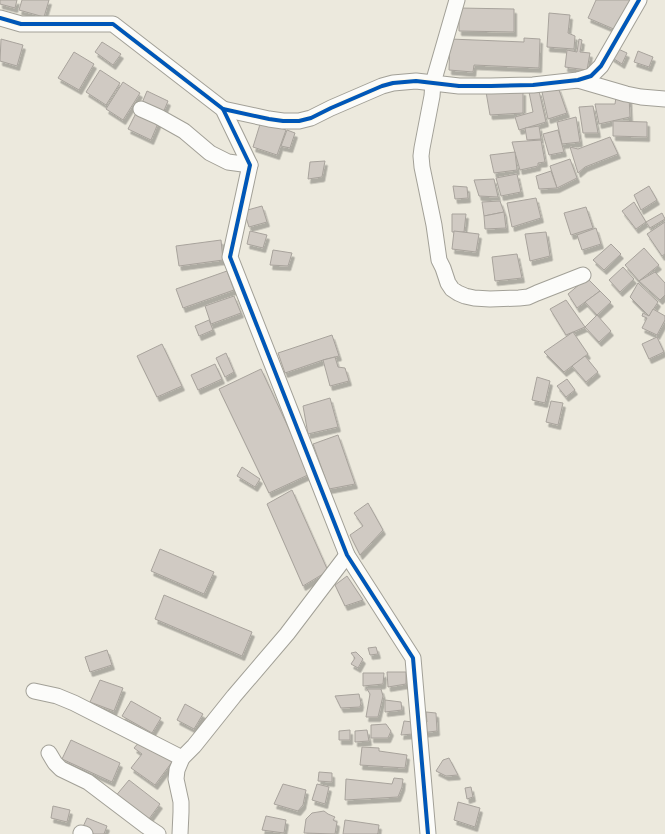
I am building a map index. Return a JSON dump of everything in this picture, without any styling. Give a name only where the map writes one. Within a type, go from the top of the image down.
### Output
[{"type":"street","points":[[0,18],[21,24],[113,24],[223,109],[269,119],[299,121],[311,118],[382,86],[393,83],[416,81],[459,86],[533,85],[578,80],[591,76],[601,66],[639,0]]},
{"type":"street","points":[[455,1],[433,83],[421,156],[439,260],[448,283],[452,289],[458,293],[474,298],[519,298],[538,294],[583,274]]},
{"type":"street","points":[[578,80],[626,94],[665,99]]},
{"type":"street","points":[[141,109],[184,131],[210,153],[228,162],[250,165]]},
{"type":"street","points":[[223,109],[250,165],[230,257],[346,555],[413,658],[428,834]]},
{"type":"street","points":[[180,834],[181,812],[176,779],[177,770],[182,758],[194,746],[287,634],[346,555]]},
{"type":"street","points":[[34,691],[57,696],[74,703],[182,758]]},
{"type":"street","points":[[49,753],[61,769],[88,782],[158,834]]},
{"type":"building","points":[[0,0],[17,0],[15,8],[0,4]]},
{"type":"building","points":[[22,0],[49,0],[44,17],[19,10]]},
{"type":"building","points":[[596,0],[630,0],[616,30],[588,18]]},
{"type":"building","points":[[459,8],[514,9],[514,32],[459,31]]},
{"type":"building","points":[[549,13],[570,15],[568,33],[575,36],[574,49],[547,47]]},
{"type":"building","points":[[524,38],[540,39],[539,68],[474,65],[473,72],[449,70],[450,39],[524,42]]},
{"type":"building","points":[[1,39],[23,45],[17,66],[0,61]]},
{"type":"building","points":[[579,39],[582,40],[580,52],[590,53],[587,70],[565,67],[567,50],[577,52]]},
{"type":"building","points":[[102,42],[121,54],[113,65],[95,52]]},
{"type":"building","points":[[616,48],[627,53],[622,64],[611,57]]},
{"type":"building","points":[[638,51],[653,57],[649,67],[634,62]]},
{"type":"building","points":[[74,52],[94,64],[79,90],[58,78]]},
{"type":"building","points":[[100,70],[120,83],[106,105],[86,92]]},
{"type":"building","points":[[123,82],[140,93],[123,120],[106,109]]},
{"type":"building","points":[[558,87],[567,113],[548,119],[542,92]]},
{"type":"building","points":[[147,91],[168,101],[163,113],[142,103]]},
{"type":"building","points":[[523,91],[523,113],[490,115],[486,92]]},
{"type":"building","points":[[539,91],[546,122],[519,130],[515,117],[533,112],[529,92]]},
{"type":"building","points":[[629,96],[630,117],[599,124],[595,104],[615,104],[616,97]]},
{"type":"building","points":[[593,106],[598,133],[583,133],[579,107]]},
{"type":"building","points":[[137,111],[159,121],[151,140],[128,129]]},
{"type":"building","points":[[576,117],[580,142],[562,144],[557,122]]},
{"type":"building","points":[[261,121],[286,130],[277,155],[253,147]]},
{"type":"building","points":[[613,121],[647,122],[647,137],[613,136]]},
{"type":"building","points":[[539,126],[541,139],[527,140],[525,128]]},
{"type":"building","points":[[287,130],[295,133],[290,148],[281,146]]},
{"type":"building","points":[[558,130],[564,152],[549,155],[543,134]]},
{"type":"building","points":[[610,137],[618,154],[585,167],[578,173],[570,147],[578,149]]},
{"type":"building","points":[[541,140],[545,162],[538,163],[538,166],[520,170],[512,142]]},
{"type":"building","points":[[515,152],[517,170],[494,173],[490,155]]},
{"type":"building","points":[[570,159],[577,178],[557,188],[550,166]]},
{"type":"building","points":[[325,161],[322,177],[308,179],[310,162]]},
{"type":"building","points":[[551,171],[557,188],[539,189],[536,176]]},
{"type":"building","points":[[517,174],[521,192],[501,196],[496,178]]},
{"type":"building","points":[[494,179],[498,197],[479,196],[474,180]]},
{"type":"building","points":[[453,186],[467,187],[468,198],[455,199]]},
{"type":"building","points":[[649,186],[657,200],[641,210],[634,195]]},
{"type":"building","points":[[536,198],[541,218],[512,227],[507,203]]},
{"type":"building","points":[[500,201],[504,212],[484,216],[482,202]]},
{"type":"building","points":[[634,202],[646,222],[636,229],[622,211]]},
{"type":"building","points":[[262,206],[267,222],[249,227],[244,211]]},
{"type":"building","points":[[586,207],[593,228],[571,235],[564,213]]},
{"type":"building","points":[[504,212],[506,228],[485,229],[484,216]]},
{"type":"building","points":[[662,213],[665,219],[650,228],[646,222]]},
{"type":"building","points":[[452,214],[466,214],[464,232],[452,232]]},
{"type":"building","points":[[665,222],[665,254],[662,256],[647,234]]},
{"type":"building","points":[[596,228],[601,244],[582,250],[577,235]]},
{"type":"building","points":[[250,231],[267,235],[263,248],[247,244]]},
{"type":"building","points":[[454,231],[479,234],[476,252],[452,249]]},
{"type":"building","points":[[546,232],[550,256],[530,261],[525,234]]},
{"type":"building","points":[[221,240],[223,260],[179,266],[176,246]]},
{"type":"building","points":[[611,244],[621,254],[604,270],[593,260]]},
{"type":"building","points":[[644,248],[659,265],[639,281],[625,265]]},
{"type":"building","points":[[273,250],[292,253],[288,266],[270,265]]},
{"type":"building","points":[[517,254],[522,278],[495,281],[492,257]]},
{"type":"building","points":[[623,267],[634,279],[620,292],[609,280]]},
{"type":"building","points":[[227,271],[234,290],[183,308],[176,289]]},
{"type":"building","points":[[655,272],[665,283],[665,295],[660,300],[639,281]]},
{"type":"building","points":[[587,278],[600,291],[577,308],[568,294]]},
{"type":"building","points":[[638,283],[658,302],[649,316],[630,297]]},
{"type":"building","points":[[600,291],[611,302],[597,315],[585,302]]},
{"type":"building","points":[[234,296],[241,313],[211,324],[205,306]]},
{"type":"building","points":[[566,300],[585,327],[566,335],[550,309]]},
{"type":"building","points":[[653,309],[665,316],[665,320],[657,335],[642,328],[647,318],[642,316],[643,313],[649,316]]},
{"type":"building","points":[[597,315],[611,331],[599,342],[585,327]]},
{"type":"building","points":[[209,320],[213,330],[199,336],[195,326]]},
{"type":"building","points":[[573,332],[588,354],[564,372],[544,352]]},
{"type":"building","points":[[332,335],[339,356],[285,373],[278,353]]},
{"type":"building","points":[[657,337],[664,352],[649,359],[642,344]]},
{"type":"building","points":[[162,344],[182,386],[157,397],[137,356]]},
{"type":"building","points":[[226,353],[234,372],[225,377],[216,358]]},
{"type":"building","points":[[585,356],[598,372],[586,382],[572,366]]},
{"type":"building","points":[[335,357],[338,367],[345,368],[349,381],[330,386],[323,360]]},
{"type":"building","points":[[215,364],[222,379],[198,390],[191,375]]},
{"type":"building","points":[[261,369],[310,474],[269,493],[219,389]]},
{"type":"building","points":[[537,377],[550,381],[545,403],[532,400]]},
{"type":"building","points":[[567,379],[575,390],[566,397],[557,386]]},
{"type":"building","points":[[330,398],[338,427],[308,434],[303,406]]},
{"type":"building","points":[[551,401],[563,403],[558,425],[546,422]]},
{"type":"building","points":[[338,435],[355,484],[329,489],[313,444]]},
{"type":"building","points":[[242,467],[260,479],[255,487],[237,476]]},
{"type":"building","points":[[292,490],[328,571],[303,586],[267,504]]},
{"type":"building","points":[[368,503],[383,530],[360,555],[350,535],[363,526],[354,513]]},
{"type":"building","points":[[160,549],[214,572],[204,594],[151,571]]},
{"type":"building","points":[[347,576],[363,600],[345,606],[335,585]]},
{"type":"building","points":[[164,595],[252,632],[242,656],[155,619]]},
{"type":"building","points":[[376,647],[378,654],[370,655],[368,648]]},
{"type":"building","points":[[107,650],[112,665],[90,672],[85,657]]},
{"type":"building","points":[[356,652],[363,659],[358,668],[351,664],[355,658],[351,653]]},
{"type":"building","points":[[387,672],[406,672],[406,684],[388,687]]},
{"type":"building","points":[[363,673],[384,673],[383,684],[363,686]]},
{"type":"building","points":[[100,680],[123,688],[114,711],[90,702]]},
{"type":"building","points":[[367,689],[381,689],[383,696],[378,717],[366,717],[370,694]]},
{"type":"building","points":[[359,694],[361,703],[360,707],[341,708],[335,696]]},
{"type":"building","points":[[385,700],[401,702],[402,710],[385,712]]},
{"type":"building","points":[[131,701],[161,718],[152,733],[122,716]]},
{"type":"building","points":[[185,704],[203,714],[194,729],[177,720]]},
{"type":"building","points":[[426,712],[436,713],[437,731],[421,733],[420,722],[427,722]]},
{"type":"building","points":[[404,721],[413,722],[413,734],[401,735]]},
{"type":"building","points":[[386,724],[391,731],[388,738],[371,738],[371,725]]},
{"type":"building","points":[[350,730],[350,740],[339,740],[339,731]]},
{"type":"building","points":[[367,730],[369,741],[355,742],[355,731]]},
{"type":"building","points":[[71,740],[120,763],[112,782],[62,759]]},
{"type":"building","points":[[141,740],[172,762],[155,785],[131,768],[142,754],[134,748]]},
{"type":"building","points":[[362,747],[379,748],[379,751],[407,755],[405,768],[360,765]]},
{"type":"building","points":[[449,758],[458,775],[446,776],[436,771],[443,760]]},
{"type":"building","points":[[319,772],[332,773],[332,782],[318,781]]},
{"type":"building","points":[[394,778],[403,779],[398,797],[345,800],[346,779],[392,784]]},
{"type":"building","points":[[129,780],[160,804],[146,823],[114,798]]},
{"type":"building","points":[[283,784],[306,790],[303,805],[298,811],[274,804]]},
{"type":"building","points":[[317,784],[329,787],[325,804],[312,800]]},
{"type":"building","points":[[471,787],[473,797],[467,799],[465,788]]},
{"type":"building","points":[[458,802],[480,808],[475,827],[454,820]]},
{"type":"building","points":[[53,806],[70,810],[67,822],[51,818]]},
{"type":"building","points":[[324,811],[335,817],[333,820],[337,822],[335,834],[304,833],[306,819],[312,813]]},
{"type":"building","points":[[266,816],[286,820],[284,833],[262,830]]},
{"type":"building","points":[[87,818],[107,826],[104,834],[94,834],[82,829]]},
{"type":"building","points":[[345,820],[379,825],[378,833],[343,834]]},
{"type":"cycle path","points":[[223,109],[269,119],[299,121],[311,118],[382,86],[393,83],[416,81],[459,86],[491,86],[533,85],[578,80],[591,76],[601,66],[639,0]]},
{"type":"cycle path","points":[[0,18],[21,24],[113,24],[223,109],[250,165],[230,257],[347,555],[413,658],[428,834]]}]
